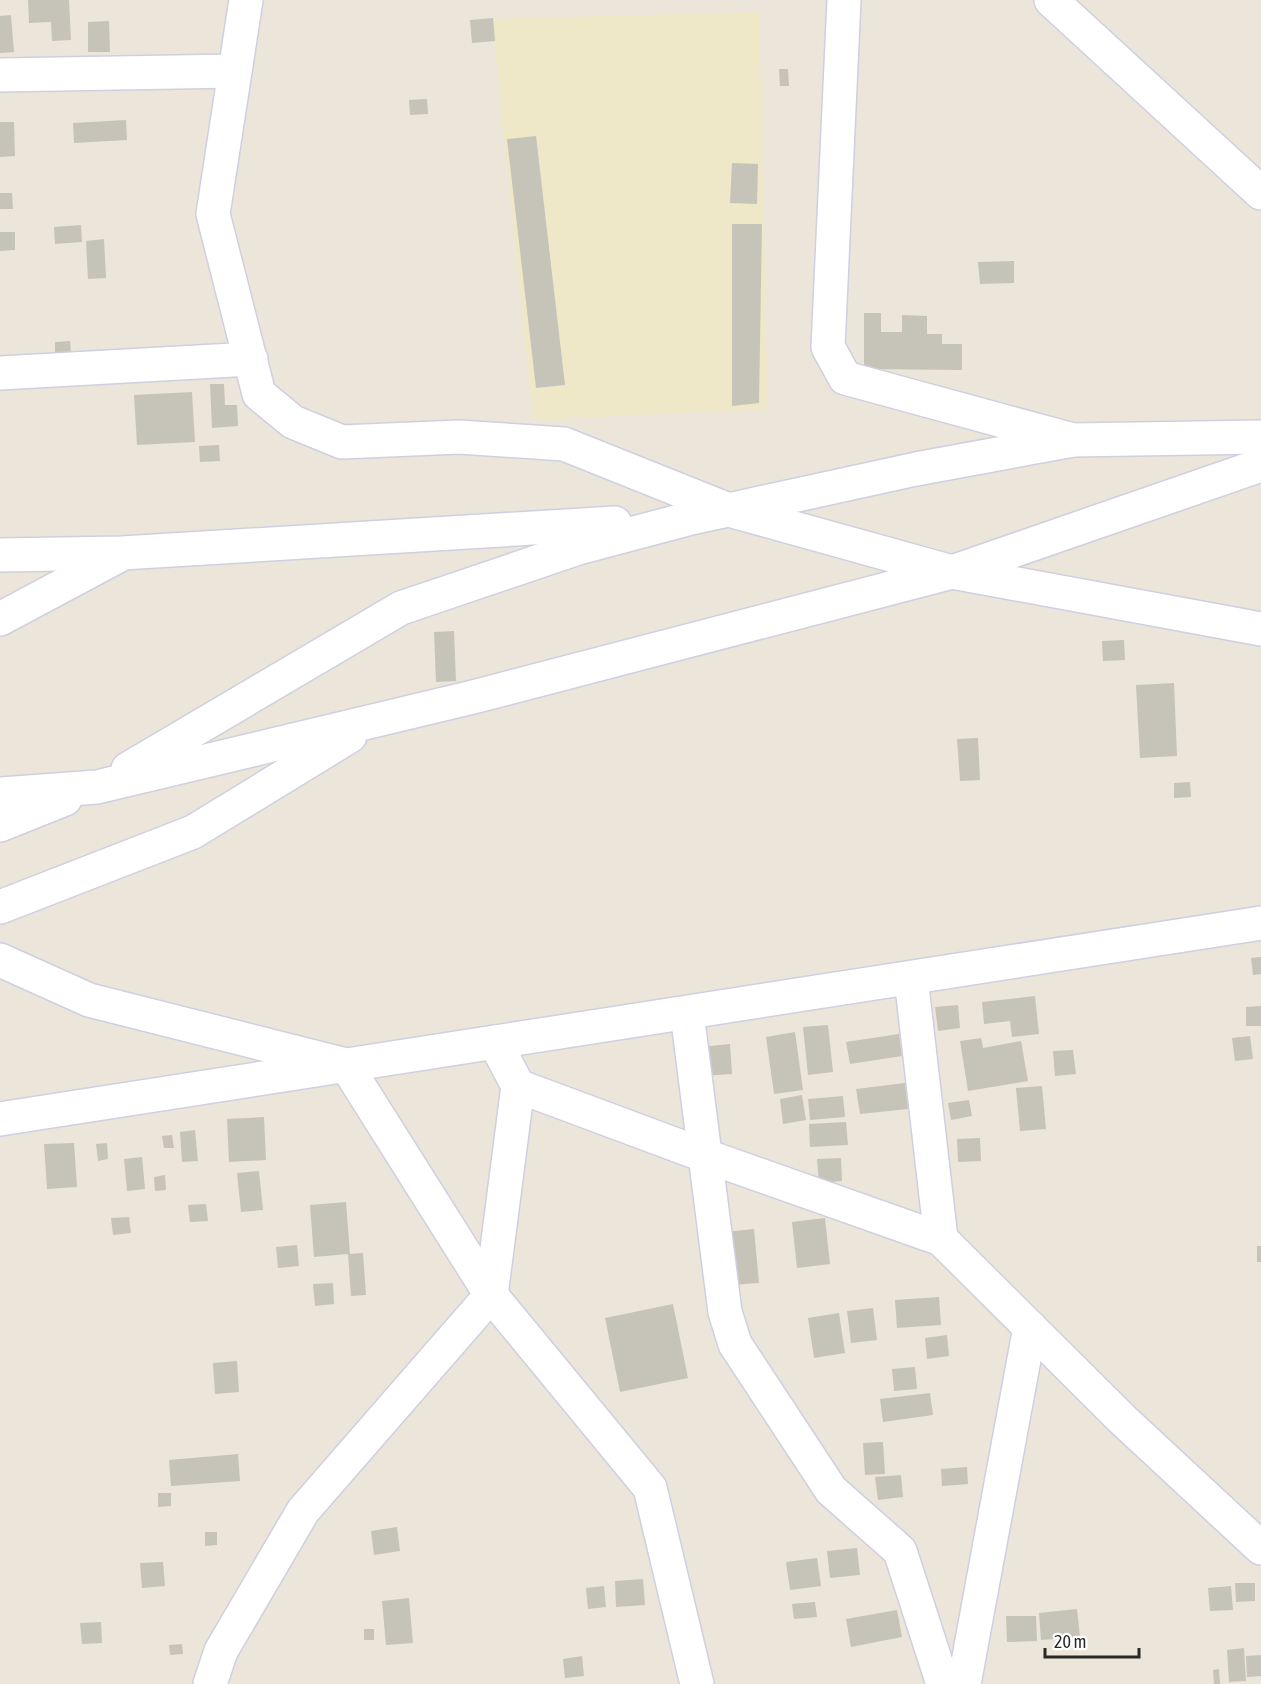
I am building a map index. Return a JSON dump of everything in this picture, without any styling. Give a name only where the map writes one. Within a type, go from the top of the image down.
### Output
[{"type":"street","points":[[246,0],[213,214],[259,394],[293,422],[342,442],[459,437],[564,444],[729,510],[952,572],[1261,629]]},
{"type":"street","points":[[844,0],[828,347],[845,378],[1073,441]]},
{"type":"street","points":[[1051,0],[1261,193]]},
{"type":"street","points":[[0,75],[235,71]]},
{"type":"street","points":[[0,373],[251,359]]},
{"type":"street","points":[[0,794],[97,787],[401,608],[578,548],[687,519],[916,469],[1073,441],[1246,437],[1261,424]]},
{"type":"street","points":[[0,825],[97,787],[484,694],[952,572],[1261,465]]},
{"type":"street","points":[[0,555],[122,553],[687,519]]},
{"type":"street","points":[[0,619],[122,553]]},
{"type":"street","points":[[0,907],[193,832],[378,720]]},
{"type":"street","points":[[0,1119],[1261,923]]},
{"type":"street","points":[[0,960],[89,1000],[346,1065],[490,1295],[650,1488],[697,1684]]},
{"type":"street","points":[[911,978],[941,1239]]},
{"type":"street","points":[[687,1012],[725,1312],[735,1344],[831,1490],[900,1551],[943,1684]]},
{"type":"street","points":[[210,1684],[221,1651],[303,1511],[490,1295],[518,1086],[495,1042]]},
{"type":"street","points":[[518,1086],[706,1156],[941,1239],[1122,1419],[1261,1548]]},
{"type":"street","points":[[964,1684],[1030,1328]]},
{"type":"shaded area","points":[[759,12],[768,409],[533,420],[492,19]]},
{"type":"building","points":[[28,0],[69,0],[71,40],[52,41],[51,22],[29,23]]},
{"type":"building","points":[[11,15],[14,52],[0,53],[0,16]]},
{"type":"building","points":[[493,18],[495,41],[472,43],[470,20]]},
{"type":"building","points":[[109,21],[110,52],[88,52],[88,22]]},
{"type":"building","points":[[779,69],[788,69],[789,86],[780,86]]},
{"type":"building","points":[[427,99],[428,114],[410,115],[409,100]]},
{"type":"building","points":[[126,120],[127,140],[74,143],[73,123]]},
{"type":"building","points":[[0,122],[14,122],[15,156],[0,157]]},
{"type":"building","points":[[536,136],[565,385],[536,388],[507,139]]},
{"type":"building","points":[[732,163],[758,164],[757,204],[730,203]]},
{"type":"building","points":[[0,193],[12,193],[13,209],[0,209]]},
{"type":"building","points":[[732,224],[762,224],[759,403],[732,406]]},
{"type":"building","points":[[81,225],[82,242],[55,244],[54,227]]},
{"type":"building","points":[[0,232],[15,232],[15,250],[0,251]]},
{"type":"building","points":[[104,239],[106,278],[88,279],[86,241]]},
{"type":"building","points":[[1014,261],[1014,283],[980,284],[978,262]]},
{"type":"building","points":[[864,313],[881,313],[881,332],[902,332],[902,315],[927,316],[927,334],[942,334],[942,344],[962,344],[962,370],[864,369]]},
{"type":"building","points":[[70,341],[71,353],[55,354],[55,342]]},
{"type":"building","points":[[210,384],[224,384],[225,405],[237,405],[238,426],[212,428]]},
{"type":"building","points":[[192,392],[195,442],[137,445],[134,395]]},
{"type":"building","points":[[219,445],[220,461],[200,462],[199,446]]},
{"type":"building","points":[[454,631],[456,681],[436,682],[434,632]]},
{"type":"building","points":[[1124,640],[1125,660],[1103,661],[1102,641]]},
{"type":"building","points":[[1174,683],[1177,756],[1140,758],[1136,685]]},
{"type":"building","points":[[978,738],[980,780],[960,781],[957,739]]},
{"type":"building","points":[[1190,782],[1191,797],[1174,798],[1174,783]]},
{"type":"building","points":[[1261,957],[1261,974],[1253,975],[1251,958]]},
{"type":"building","points":[[1035,996],[1039,1034],[1012,1037],[1010,1021],[984,1024],[982,1002]]},
{"type":"building","points":[[958,1005],[960,1028],[938,1031],[935,1007]]},
{"type":"building","points":[[1261,1006],[1261,1026],[1246,1026],[1246,1007]]},
{"type":"building","points":[[828,1025],[833,1072],[808,1075],[803,1027]]},
{"type":"building","points":[[795,1032],[803,1090],[774,1094],[766,1037]]},
{"type":"building","points":[[899,1034],[902,1056],[850,1064],[846,1042]]},
{"type":"building","points":[[1250,1036],[1253,1059],[1235,1061],[1232,1038]]},
{"type":"building","points":[[981,1038],[983,1048],[1021,1041],[1028,1081],[968,1091],[960,1041]]},
{"type":"building","points":[[730,1044],[732,1074],[702,1076],[700,1047]]},
{"type":"building","points":[[1073,1050],[1076,1074],[1055,1076],[1053,1051]]},
{"type":"building","points":[[905,1083],[908,1109],[860,1114],[856,1089]]},
{"type":"building","points":[[1042,1086],[1046,1129],[1020,1131],[1016,1088]]},
{"type":"building","points":[[802,1095],[806,1120],[783,1124],[780,1099]]},
{"type":"building","points":[[843,1096],[845,1117],[810,1120],[808,1099]]},
{"type":"building","points":[[969,1100],[972,1116],[951,1120],[948,1103]]},
{"type":"building","points":[[264,1117],[266,1160],[229,1162],[227,1119]]},
{"type":"building","points":[[846,1122],[848,1145],[810,1147],[809,1124]]},
{"type":"building","points":[[195,1130],[198,1161],[182,1162],[180,1132]]},
{"type":"building","points":[[172,1135],[174,1148],[164,1148],[162,1136]]},
{"type":"building","points":[[980,1138],[981,1161],[958,1162],[957,1139]]},
{"type":"building","points":[[74,1143],[77,1187],[47,1189],[44,1144]]},
{"type":"building","points":[[107,1143],[108,1159],[98,1161],[96,1144]]},
{"type":"building","points":[[142,1157],[145,1189],[127,1191],[124,1159]]},
{"type":"building","points":[[841,1158],[842,1181],[819,1183],[817,1159]]},
{"type":"building","points":[[259,1171],[263,1210],[241,1212],[237,1173]]},
{"type":"building","points":[[165,1175],[166,1190],[155,1191],[154,1177]]},
{"type":"building","points":[[346,1202],[350,1254],[363,1253],[366,1295],[351,1296],[348,1254],[314,1257],[310,1205]]},
{"type":"building","points":[[206,1204],[208,1221],[190,1222],[188,1205]]},
{"type":"building","points":[[129,1217],[131,1233],[113,1235],[111,1218]]},
{"type":"building","points":[[825,1218],[830,1264],[797,1268],[792,1222]]},
{"type":"building","points":[[754,1229],[759,1283],[731,1285],[726,1232]]},
{"type":"building","points":[[297,1245],[299,1266],[278,1268],[276,1247]]},
{"type":"building","points":[[1257,1246],[1261,1246],[1261,1262],[1257,1262]]},
{"type":"building","points":[[333,1283],[334,1304],[315,1306],[313,1284]]},
{"type":"building","points":[[939,1297],[941,1325],[897,1328],[895,1300]]},
{"type":"building","points":[[673,1304],[688,1378],[620,1392],[605,1318]]},
{"type":"building","points":[[873,1308],[877,1340],[851,1343],[847,1311]]},
{"type":"building","points":[[839,1313],[845,1353],[814,1358],[808,1318]]},
{"type":"building","points":[[947,1335],[949,1356],[927,1359],[925,1338]]},
{"type":"building","points":[[237,1361],[239,1392],[215,1394],[213,1363]]},
{"type":"building","points":[[915,1367],[917,1389],[894,1391],[892,1369]]},
{"type":"building","points":[[930,1393],[933,1415],[883,1422],[880,1399]]},
{"type":"building","points":[[883,1442],[885,1474],[865,1475],[863,1443]]},
{"type":"building","points":[[238,1454],[240,1481],[171,1486],[169,1460]]},
{"type":"building","points":[[967,1467],[968,1484],[942,1486],[941,1469]]},
{"type":"building","points":[[901,1475],[903,1497],[878,1500],[875,1477]]},
{"type":"building","points":[[158,1493],[171,1493],[171,1506],[158,1507]]},
{"type":"building","points":[[397,1527],[400,1551],[374,1555],[371,1531]]},
{"type":"building","points":[[205,1532],[217,1532],[217,1545],[205,1546]]},
{"type":"building","points":[[857,1548],[860,1575],[830,1578],[827,1551]]},
{"type":"building","points":[[817,1558],[821,1586],[790,1590],[786,1562]]},
{"type":"building","points":[[163,1562],[165,1586],[142,1588],[140,1563]]},
{"type":"building","points":[[643,1579],[645,1605],[616,1607],[615,1581]]},
{"type":"building","points":[[1235,1583],[1255,1583],[1255,1601],[1236,1602]]},
{"type":"building","points":[[604,1586],[606,1607],[588,1609],[586,1588]]},
{"type":"building","points":[[1231,1586],[1233,1610],[1210,1611],[1208,1588]]},
{"type":"building","points":[[409,1598],[413,1643],[386,1645],[382,1601]]},
{"type":"building","points":[[815,1602],[817,1617],[794,1619],[792,1604]]},
{"type":"building","points":[[1077,1609],[1080,1637],[1041,1640],[1039,1613]]},
{"type":"building","points":[[897,1610],[902,1637],[851,1647],[846,1619]]},
{"type":"building","points":[[1006,1616],[1036,1616],[1037,1641],[1007,1642]]},
{"type":"building","points":[[101,1622],[102,1643],[82,1644],[80,1623]]},
{"type":"building","points":[[364,1629],[374,1629],[374,1640],[364,1640]]},
{"type":"building","points":[[182,1644],[183,1654],[170,1655],[169,1645]]},
{"type":"building","points":[[1244,1648],[1246,1681],[1229,1682],[1227,1650]]},
{"type":"building","points":[[1261,1655],[1261,1676],[1247,1677],[1246,1656]]},
{"type":"building","points":[[582,1656],[584,1676],[565,1678],[563,1659]]},
{"type":"building","points":[[1219,1669],[1220,1684],[1214,1684],[1213,1670]]}]
